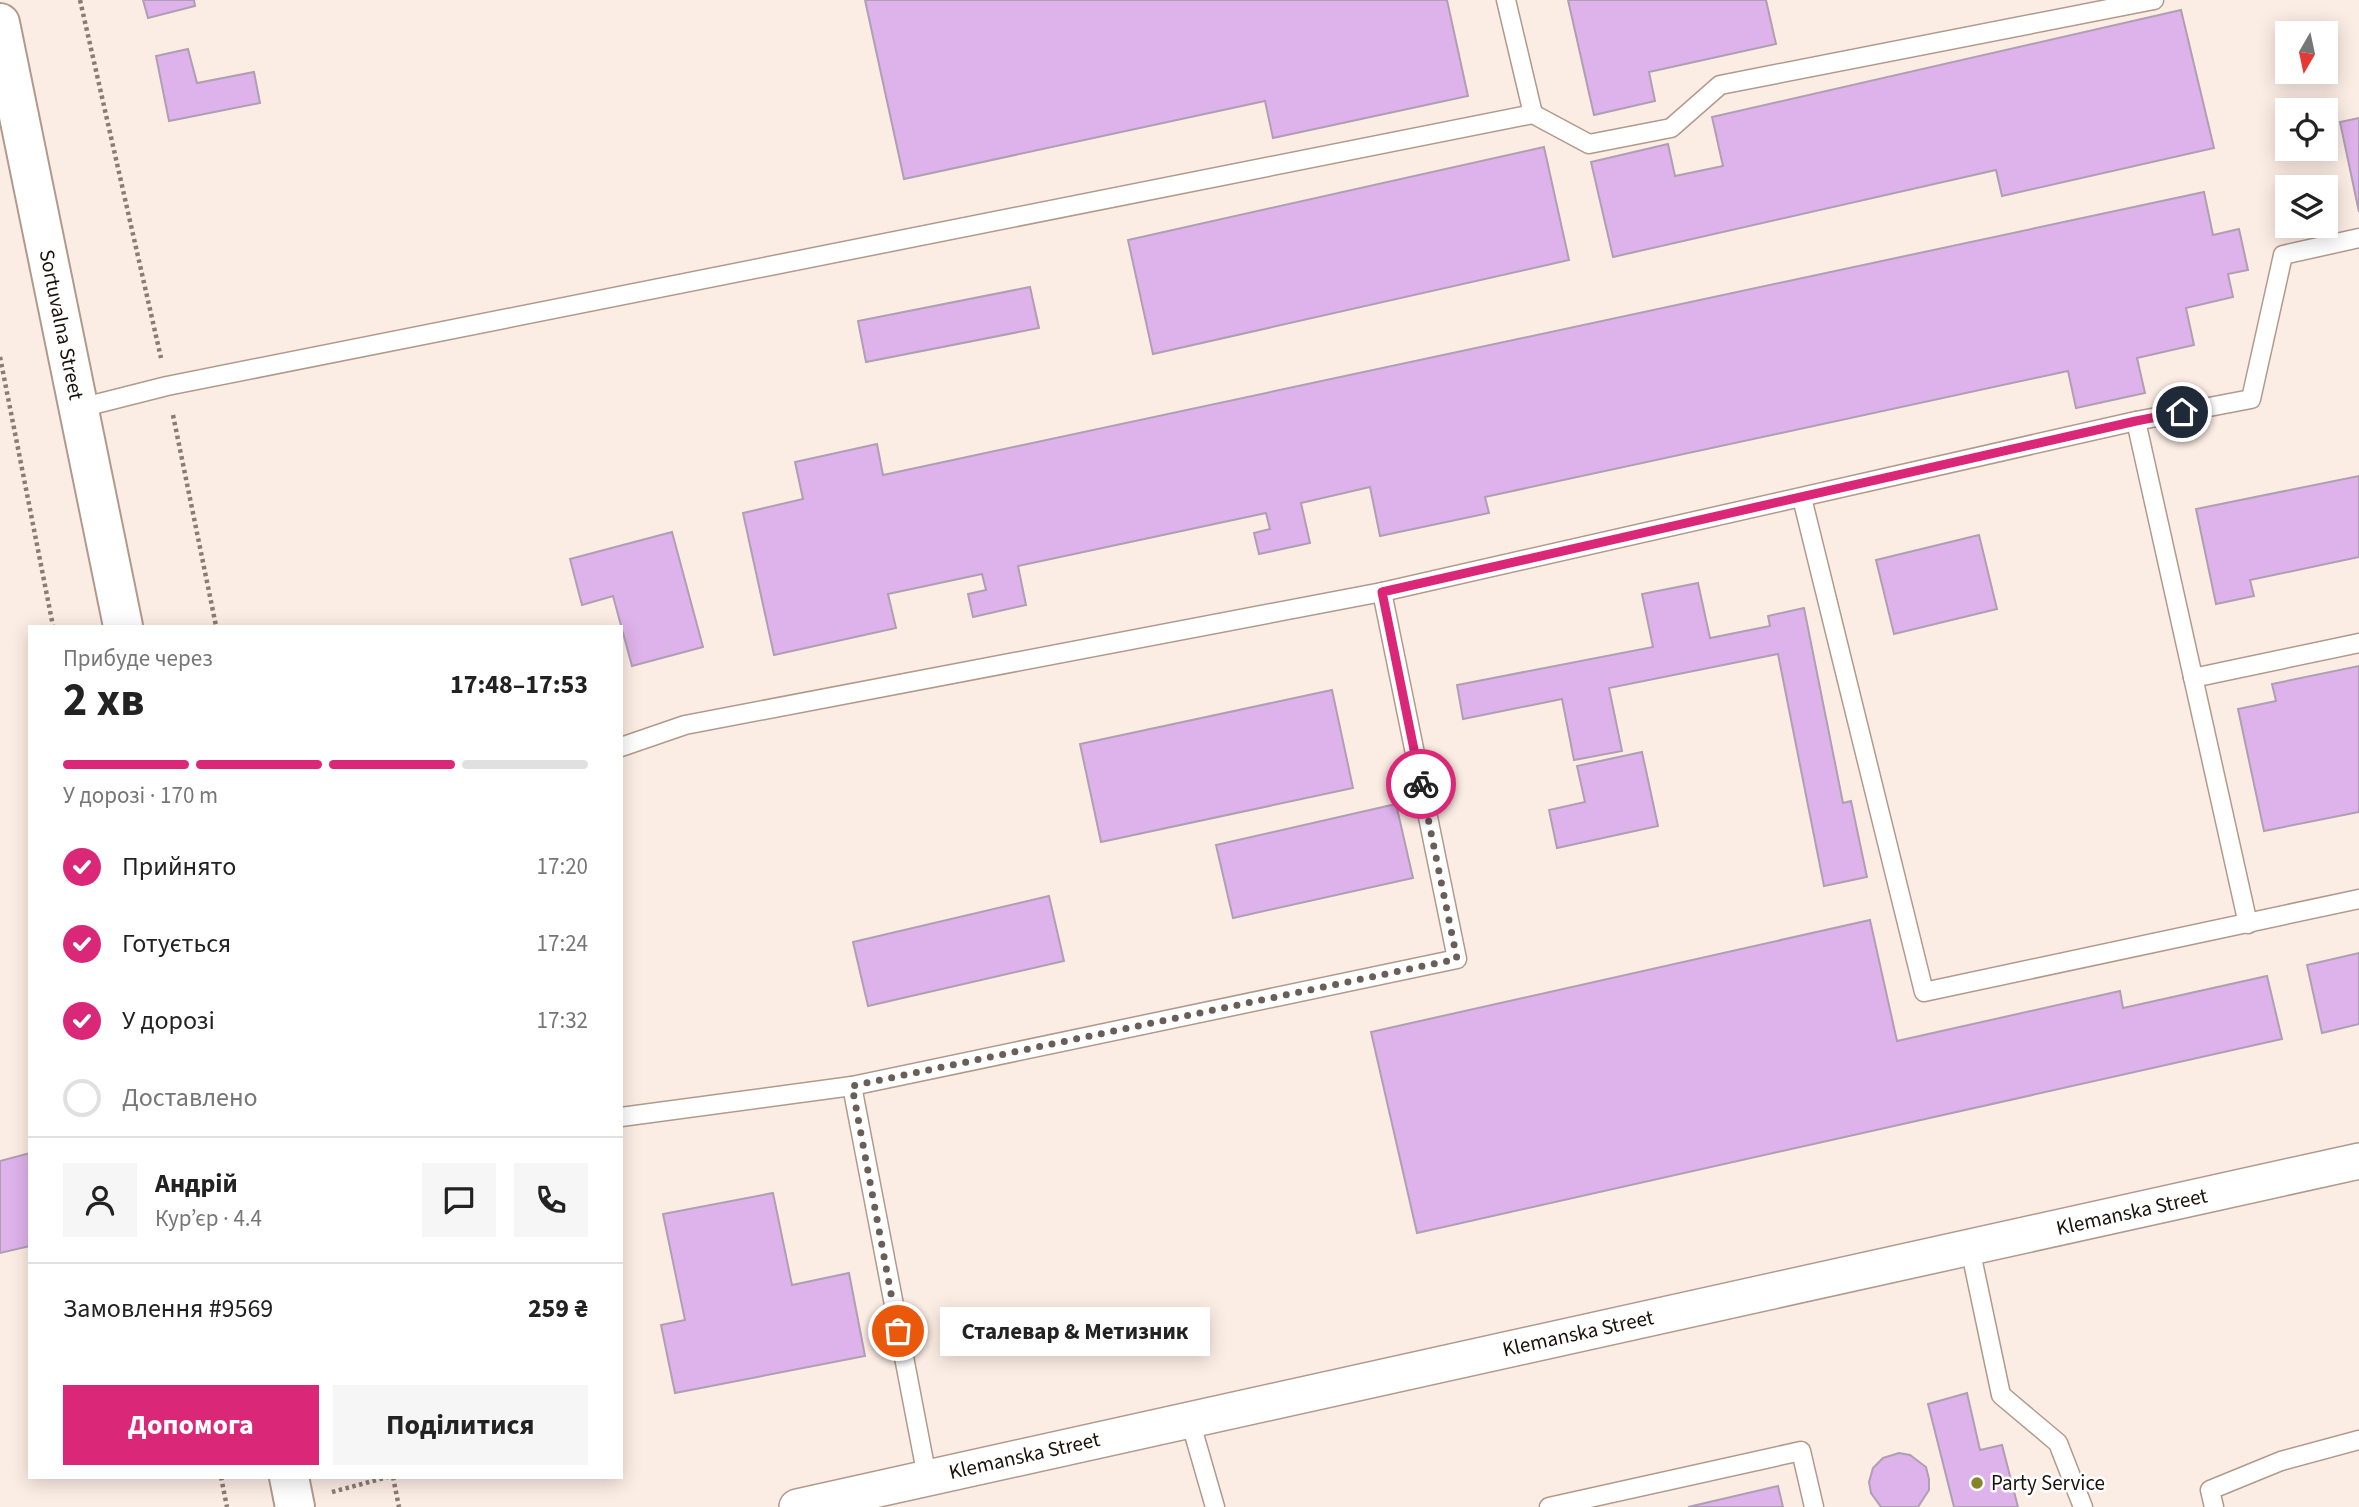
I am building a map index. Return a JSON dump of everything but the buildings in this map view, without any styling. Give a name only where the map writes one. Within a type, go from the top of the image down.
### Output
[{"type":"street","name":"Sortuvalna Street","points":[[0,23],[123,625]]},
{"type":"street","name":"Klemanska Street","points":[[797,1507],[1189,1417],[2359,1161]]},
{"type":"street","points":[[289,1479],[295,1507]]},
{"type":"lane","points":[[1506,0],[1533,114]]},
{"type":"lane","points":[[80,408],[167,386],[1533,114],[1589,144],[1671,128],[1720,85],[2154,0]]},
{"type":"lane","points":[[623,746],[685,725],[1382,592],[2136,421],[2251,399],[2283,255],[2359,238]]},
{"type":"lane","points":[[2136,421],[2248,924]]},
{"type":"lane","points":[[1802,498],[1924,992],[2359,899]]},
{"type":"lane","points":[[623,1117],[852,1086],[1457,959],[1382,592]]},
{"type":"lane","points":[[2193,678],[2359,643]]},
{"type":"lane","points":[[852,1086],[927,1477]]},
{"type":"lane","points":[[1970,1248],[2001,1395],[2059,1443],[2083,1507]]},
{"type":"lane","points":[[1189,1417],[1214,1507]]},
{"type":"lane","points":[[2214,1507],[2210,1490],[2281,1461],[2359,1440]]},
{"type":"lane","points":[[1549,1507],[1801,1451],[1814,1507]]},
{"type":"path","points":[[80,0],[167,386],[216,625]]},
{"type":"path","points":[[0,357],[53,625]]},
{"type":"path","points":[[221,1479],[227,1507]]},
{"type":"path","points":[[393,1479],[398,1507]]},
{"type":"way so far","points":[[898,1331],[852,1086],[1457,959],[1421,784]]},
{"type":"place","name":"Сталевар & Метизник","points":[[898,1331]]},
{"type":"place","name":"Party Service","points":[[1977,1483]]},
{"type":"route","points":[[1421,784],[1382,592],[2182,412]]}]
